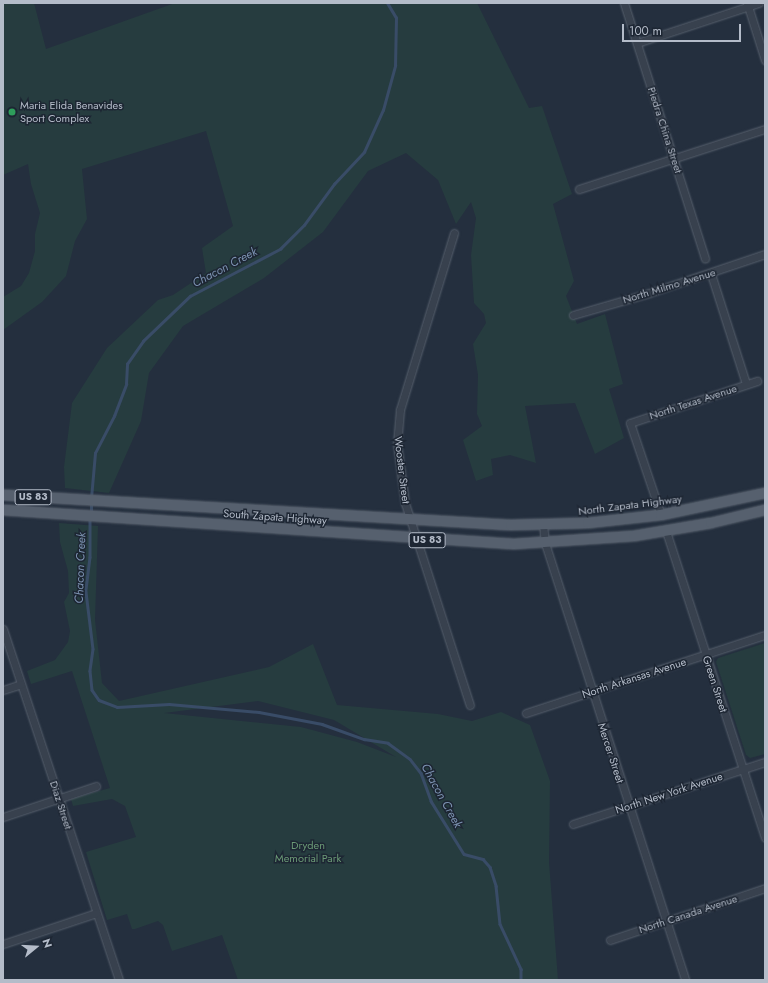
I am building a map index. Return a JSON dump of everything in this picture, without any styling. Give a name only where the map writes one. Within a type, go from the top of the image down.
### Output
[{"type":"main road","name":"North Zapata Highway","points":[[543,524],[661,515],[765,493]]},
{"type":"main road","name":"South Zapata Highway","points":[[3,495],[410,520],[543,524]]},
{"type":"main road","name":"South Zapata Highway","points":[[3,510],[488,544],[545,543]]},
{"type":"main road","name":"US 83","points":[[545,543],[596,540],[666,531],[765,510]]},
{"type":"street","name":"Piedra China Street","points":[[624,3],[705,258]]},
{"type":"street","points":[[637,43],[747,5],[759,3]]},
{"type":"street","points":[[747,5],[765,60]]},
{"type":"street","points":[[579,189],[765,129]]},
{"type":"street","name":"Wooster Street","points":[[454,233],[399,415],[397,443],[405,503],[470,705]]},
{"type":"street","name":"North Milmo Avenue","points":[[573,315],[710,274],[765,254]]},
{"type":"street","points":[[710,274],[746,384]]},
{"type":"street","name":"North Texas Avenue","points":[[661,515],[630,423],[757,380]]},
{"type":"street","name":"Mercer Street","points":[[543,524],[545,543],[591,691],[685,980]]},
{"type":"street","name":"Green Street","points":[[666,531],[765,837]]},
{"type":"street","name":"Diaz Street","points":[[3,629],[118,980]]},
{"type":"street","name":"North Arkansas Avenue","points":[[526,713],[765,635]]},
{"type":"street","points":[[3,690],[21,684]]},
{"type":"street","name":"North New York Avenue","points":[[573,824],[765,762]]},
{"type":"street","points":[[3,817],[96,786]]},
{"type":"street","name":"North Canada Avenue","points":[[610,940],[765,888]]},
{"type":"street","points":[[3,944],[96,913]]},
{"type":"green space","points":[[3,3],[34,3],[46,49],[175,3],[477,3],[529,108],[542,106],[572,194],[553,204],[574,281],[566,296],[577,324],[605,314],[623,384],[609,389],[624,438],[595,454],[575,403],[525,406],[536,463],[510,455],[491,459],[493,475],[476,481],[463,440],[482,426],[477,414],[478,375],[473,344],[486,323],[484,314],[474,303],[471,255],[476,218],[471,202],[456,224],[438,180],[406,153],[368,171],[323,232],[264,278],[183,326],[149,373],[141,421],[109,493],[65,488],[64,467],[72,403],[107,348],[158,300],[173,295],[206,273],[202,248],[233,226],[206,131],[82,169],[87,219],[75,241],[66,276],[42,302],[3,330],[3,297],[21,286],[29,273],[35,251],[35,234],[40,213],[31,184],[28,164],[3,175]]},
{"type":"green space","name":"Dryden Memorial Park","points":[[59,523],[98,526],[95,620],[102,683],[119,701],[269,667],[313,644],[337,705],[438,714],[472,721],[501,712],[530,725],[550,781],[549,862],[558,980],[238,980],[222,935],[172,951],[163,925],[158,921],[132,929],[127,914],[107,920],[86,852],[136,837],[125,806],[112,799],[73,806],[71,799],[110,788],[72,671],[31,684],[27,671],[55,660],[68,642],[70,631],[64,602],[69,593],[68,571],[60,542]],"holes":[[[258,701],[334,720],[396,757],[357,742],[301,727],[164,713]]]},
{"type":"green space","points":[[765,643],[765,754],[750,758],[746,755],[716,662],[718,658]]},
{"type":"waterway","name":"Chacon Creek","points":[[91,498],[95,453],[114,416],[126,384],[127,364],[143,341],[190,296],[280,249],[304,225],[334,184],[364,152],[383,110],[395,66],[396,18],[387,3]]},
{"type":"waterway","name":"Chacon Creek","points":[[91,503],[91,514]]},
{"type":"waterway","name":"Chacon Creek","points":[[90,519],[90,557],[86,592],[93,649],[90,671],[92,690],[99,700],[117,707],[169,704],[259,712],[322,724],[364,739],[388,743],[410,759],[421,773],[431,801],[464,854],[483,859],[490,867],[496,886],[500,924],[521,969],[521,980]]},
{"type":"place","name":"Maria Elida Benavides Sport Complex","points":[[12,112]]}]
